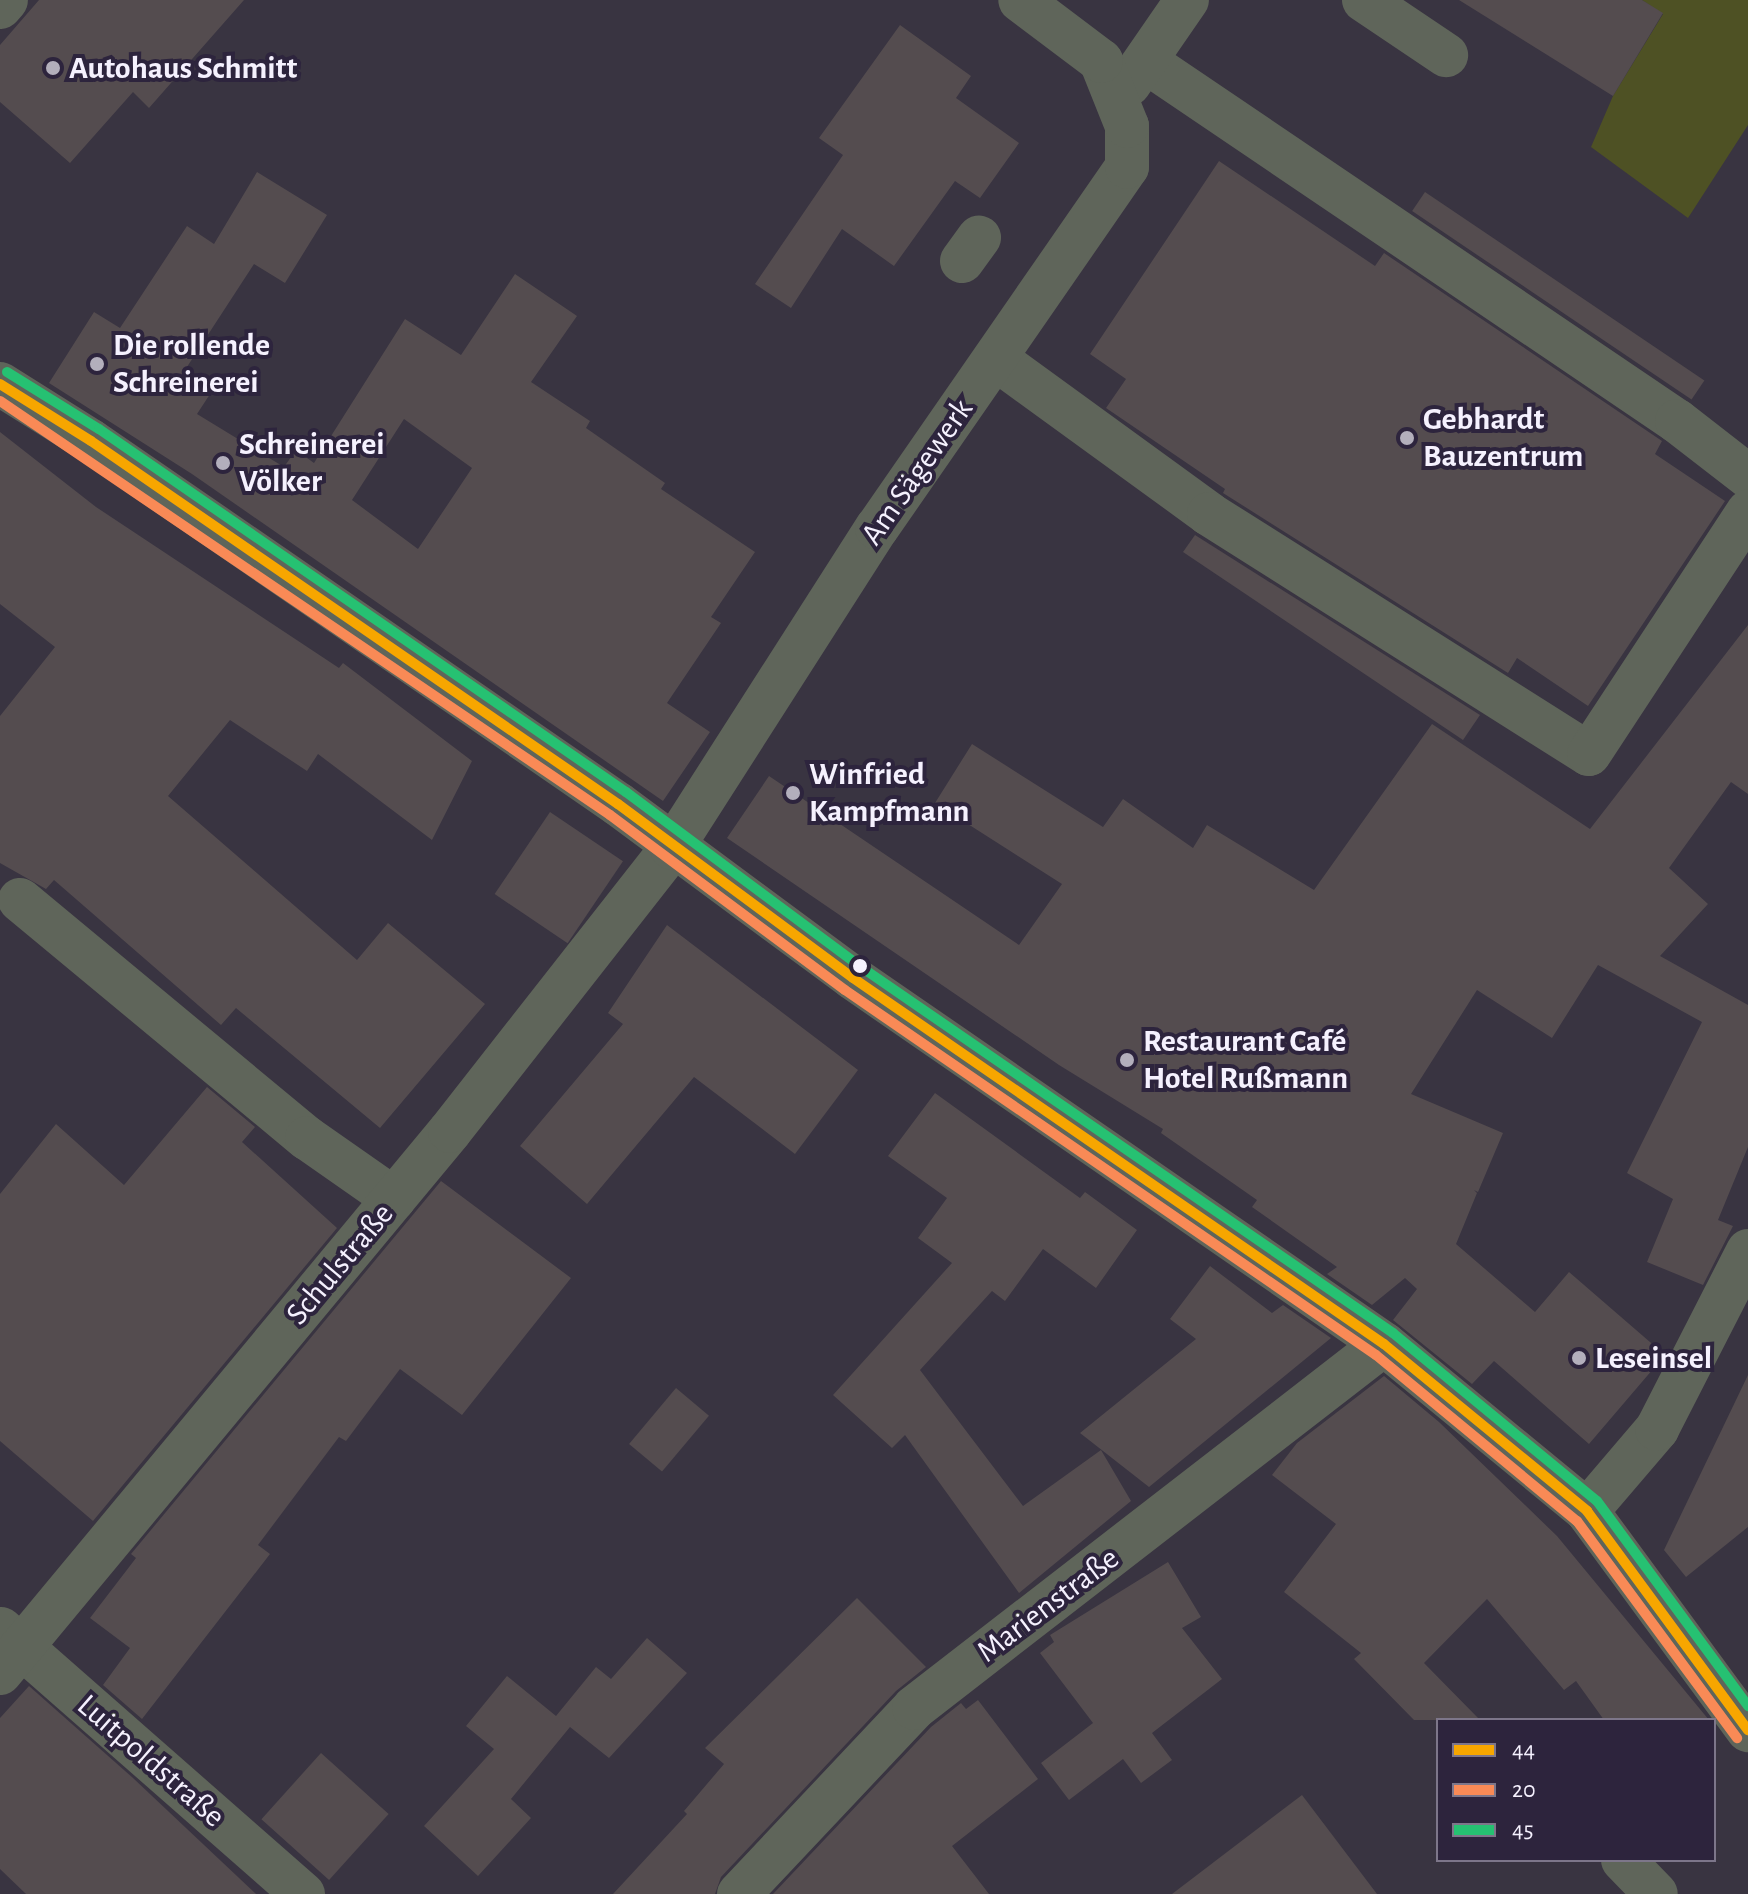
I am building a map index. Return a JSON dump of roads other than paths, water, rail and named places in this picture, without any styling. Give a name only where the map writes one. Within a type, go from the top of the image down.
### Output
[{"type":"street","points":[[0,7],[6,0]]},
{"type":"street","name":"Am Sägewerk","points":[[672,848],[877,528],[1127,167],[1132,76],[1101,61],[1083,43],[1020,0]]},
{"type":"street","points":[[1187,0],[1132,76],[1652,404],[1748,476]]},
{"type":"street","points":[[1364,0],[1446,55]]},
{"type":"street","points":[[996,359],[1209,514],[1589,754],[1748,512]]},
{"type":"street","points":[[0,384],[266,560],[618,804],[672,848],[1384,1344],[1587,1511],[1748,1730]]},
{"type":"street","name":"Schulstraße","points":[[7,1649],[394,1199],[672,848]]},
{"type":"street","points":[[20,900],[307,1138],[394,1199]]},
{"type":"street","points":[[1587,1511],[1657,1429],[1748,1251]]},
{"type":"street","name":"Marienstraße","points":[[739,1894],[914,1708],[1384,1344]]},
{"type":"street","name":"Luitpoldstraße","points":[[7,1649],[303,1894]]},
{"type":"street","points":[[1625,1862],[1656,1894]]},
{"type":"place","name":"Autohaus Schmitt","points":[[53,68]]},
{"type":"place","name":"Die rollende Schreinerei","points":[[97,364]]},
{"type":"place","name":"Gebhardt Bauzentrum","points":[[1407,438]]},
{"type":"place","name":"Schreinerei Völker","points":[[223,463]]},
{"type":"place","name":"Winfried Kampfmann","points":[[793,793]]},
{"type":"place","name":"Restaurant Café Hotel Rußmann","points":[[1127,1060]]},
{"type":"place","name":"Leseinsel","points":[[1579,1358]]}]
